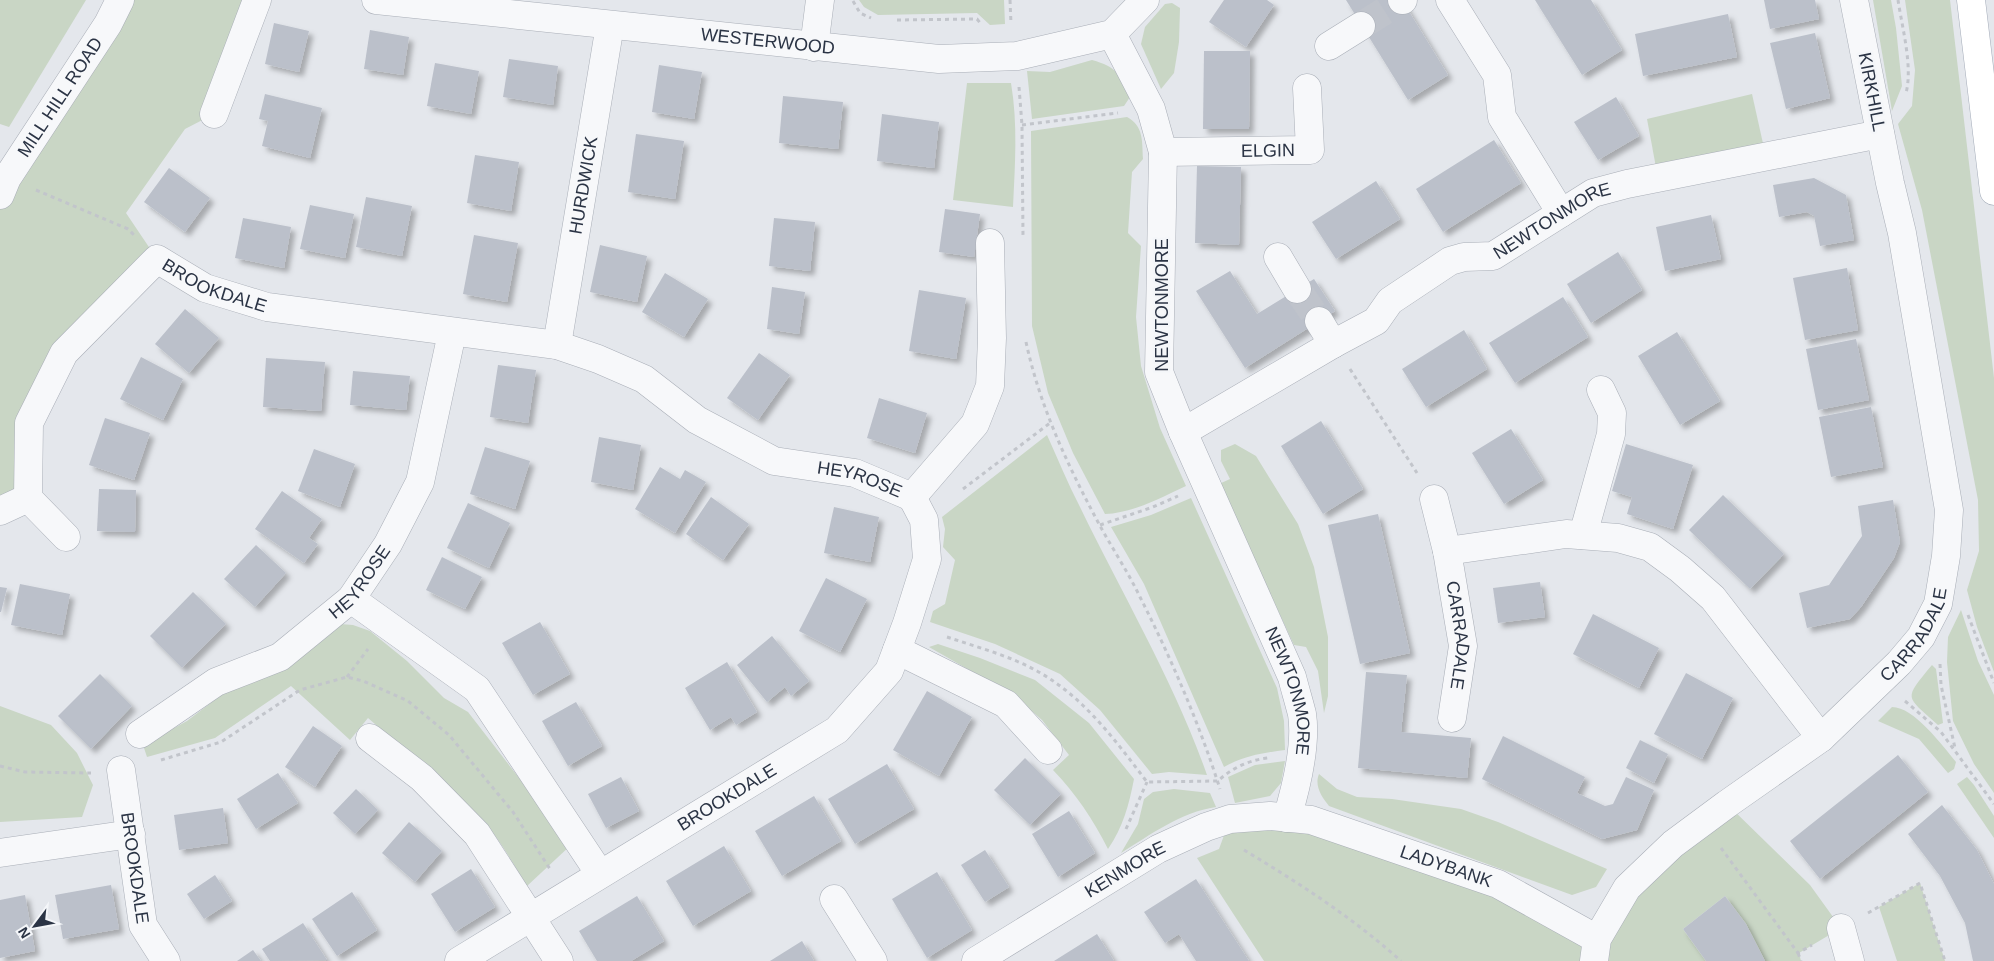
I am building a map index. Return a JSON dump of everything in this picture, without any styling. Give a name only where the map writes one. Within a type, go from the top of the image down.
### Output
[{"type":"main road","points":[[1970,0],[1994,192]]},
{"type":"street","name":"MILL HILL ROAD","points":[[4,186],[108,24],[120,0]]},
{"type":"street","points":[[214,114],[257,0]]},
{"type":"street","name":"WESTERWOOD","points":[[376,0],[939,59],[1017,56],[1112,34]]},
{"type":"street","points":[[814,47],[820,0]]},
{"type":"street","points":[[1112,34],[1145,0]]},
{"type":"street","points":[[1450,0],[1497,75],[1502,117],[1561,213]]},
{"type":"street","name":"KIRKHILL","points":[[1854,0],[1890,183]]},
{"type":"street","name":"HURDWICK","points":[[557,346],[610,25]]},
{"type":"street","points":[[1329,46],[1361,26]]},
{"type":"street","name":"NEWTONMORE","points":[[1112,34],[1151,109],[1163,152],[1159,372],[1183,432],[1292,677],[1302,716],[1301,754],[1296,788],[1287,818]]},
{"type":"street","name":"ELGIN","points":[[1163,152],[1310,150],[1307,88]]},
{"type":"street","name":"NEWTONMORE","points":[[1183,432],[1333,344],[1376,321],[1390,301],[1450,261],[1464,257],[1493,256],[1593,193],[1627,184],[1880,134]]},
{"type":"street","name":"CARRADALE","points":[[1821,738],[1899,663],[1921,637],[1938,604],[1946,556],[1949,510],[1902,234],[1890,183]]},
{"type":"street","name":"HEYROSE","points":[[557,346],[598,359],[644,379],[696,420],[774,461],[855,473],[918,508],[975,424],[990,386],[992,338],[990,243]]},
{"type":"street","points":[[1278,257],[1298,289]]},
{"type":"street","name":"BROOKDALE","points":[[28,498],[29,422],[64,353],[157,259],[205,288],[267,307],[557,346]]},
{"type":"street","points":[[1319,321],[1333,344]]},
{"type":"street","name":"HEYROSE","points":[[140,734],[216,682],[280,657],[351,599],[388,544],[420,482],[452,333]]},
{"type":"street","points":[[1583,536],[1611,434],[1612,413],[1601,390]]},
{"type":"street","points":[[0,511],[28,498],[66,537]]},
{"type":"street","name":"CARRADALE","points":[[1434,500],[1447,551],[1463,646],[1452,718]]},
{"type":"street","name":"BROOKDALE","points":[[459,961],[837,730],[889,671],[907,623],[927,559],[918,508]]},
{"type":"street","points":[[1447,551],[1566,534],[1618,538],[1650,547],[1680,568],[1713,598],[1821,738]]},
{"type":"street","points":[[351,599],[477,689],[600,874]]},
{"type":"street","points":[[897,650],[1006,704],[1048,750]]},
{"type":"street","points":[[370,738],[422,778],[477,834],[559,961]]},
{"type":"street","name":"LADYBANK","points":[[1287,818],[1311,820],[1498,884],[1595,950],[1627,888],[1673,844],[1821,738]]},
{"type":"street","name":"BROOKDALE","points":[[122,770],[143,924],[166,961]]},
{"type":"street","name":"KENMORE","points":[[976,961],[1158,849],[1218,823],[1270,816],[1287,818]]},
{"type":"street","points":[[0,853],[131,834]]},
{"type":"street","points":[[834,899],[873,961]]},
{"type":"street","points":[[1841,928],[1850,961]]},
{"type":"path","points":[[853,0],[860,12],[876,20]]},
{"type":"path","points":[[894,20],[976,19],[982,26]]},
{"type":"path","points":[[1017,56],[1022,125],[1023,238]]},
{"type":"path","points":[[1022,125],[1151,109]]},
{"type":"path","points":[[4,186],[128,230],[157,259]]},
{"type":"path","points":[[1025,333],[1036,384],[1050,423],[1073,474],[1140,595],[1184,690],[1218,781],[1218,823],[1289,877],[1372,935],[1400,961]]},
{"type":"path","points":[[1333,344],[1434,500]]},
{"type":"path","points":[[918,508],[1050,423]]},
{"type":"path","points":[[1100,525],[1153,507],[1206,484]]},
{"type":"path","points":[[1966,609],[1994,683]]},
{"type":"path","points":[[907,623],[994,653],[1036,670],[1070,692],[1103,724],[1147,782],[1218,781],[1228,772],[1254,760],[1301,754]]},
{"type":"path","points":[[1940,658],[1941,685],[1956,751]]},
{"type":"path","points":[[0,766],[25,772],[98,773],[122,770],[172,758],[221,742],[300,690],[347,677],[363,681],[408,701],[449,735],[513,812],[566,895]]},
{"type":"path","points":[[1877,684],[1907,702],[1941,732],[1994,804]]},
{"type":"path","points":[[1798,953],[1801,961]]},
{"type":"green space","points":[[0,0],[86,0],[9,127],[0,124]]},
{"type":"green space","points":[[120,0],[257,0],[214,114],[185,129],[126,213],[157,259],[64,353],[29,423],[28,498],[0,511],[0,195]]},
{"type":"green space","points":[[859,0],[1004,0],[1005,24],[990,25],[977,13],[878,15],[864,7]]},
{"type":"green space","points":[[1873,0],[1891,0],[1896,28],[1902,86],[1892,111]]},
{"type":"green space","points":[[1905,0],[1950,0],[1994,378],[1994,672],[1977,627],[1967,590],[1979,551],[1978,500],[1922,210],[1898,124],[1912,106],[1915,70]]},
{"type":"green space","points":[[1172,3],[1180,8],[1179,42],[1174,73],[1161,89],[1141,44],[1145,27],[1165,4]]},
{"type":"green space","points":[[1092,60],[1117,72],[1130,97],[1124,106],[1032,119],[1027,71],[1050,72]]},
{"type":"green space","points":[[967,83],[1011,83],[1015,129],[1013,207],[953,200]]},
{"type":"green space","points":[[1752,94],[1766,157],[1658,178],[1647,119]]},
{"type":"green space","points":[[1127,117],[1137,125],[1141,135],[1143,159],[1132,172],[1128,233],[1141,246],[1136,317],[1141,366],[1160,428],[1186,486],[1136,508],[1105,514],[1073,453],[1048,393],[1032,326],[1031,131]]},
{"type":"green space","points":[[1047,435],[1076,498],[1164,672],[1207,775],[1169,772],[1152,774],[1100,710],[1060,674],[995,644],[930,622],[933,611],[945,604],[955,560],[943,547],[945,529],[942,517]]},
{"type":"green space","points":[[1235,444],[1256,456],[1298,524],[1314,567],[1328,637],[1328,696],[1324,713],[1318,671],[1306,647],[1294,645],[1219,484],[1230,479],[1221,461],[1221,450]]},
{"type":"green space","points":[[1191,498],[1277,688],[1284,721],[1285,750],[1253,756],[1224,767],[1144,584],[1111,527],[1151,515]]},
{"type":"green space","points":[[1961,610],[1978,661],[1994,695],[1994,793],[1974,764],[1953,721],[1947,662],[1948,637]]},
{"type":"green space","points":[[340,624],[353,625],[370,631],[407,661],[444,698],[468,712],[571,845],[527,886],[489,827],[441,780],[368,718],[350,740],[291,686],[215,738],[147,757],[143,745],[187,721],[225,692]]},
{"type":"green space","points":[[938,644],[1035,680],[1089,723],[1134,779],[1125,816],[1108,849],[1084,807],[1053,770],[1069,755],[1042,720],[1013,695],[929,647]]},
{"type":"green space","points":[[1932,665],[1936,669],[1943,723],[1938,725],[1919,708],[1912,697],[1912,691]]},
{"type":"green space","points":[[0,706],[51,725],[77,753],[93,785],[82,817],[0,822]]},
{"type":"green space","points":[[1892,707],[1909,713],[1927,728],[1956,762],[1954,769],[1948,773],[1919,739],[1878,721]]},
{"type":"green space","points":[[1285,761],[1281,783],[1270,796],[1235,803],[1228,777],[1255,765]]},
{"type":"green space","points":[[1319,774],[1337,789],[1357,797],[1392,799],[1461,809],[1498,822],[1607,869],[1596,887],[1572,895],[1329,806],[1318,787]]},
{"type":"green space","points":[[1967,777],[1994,816],[1994,838],[1957,784]]},
{"type":"green space","points":[[1174,789],[1210,793],[1216,807],[1178,819],[1121,853],[1138,824],[1144,799],[1153,792]]},
{"type":"green space","points":[[1727,804],[1810,885],[1841,928],[1799,953],[1801,961],[1765,961],[1746,924],[1725,896],[1683,929],[1706,961],[1264,961],[1197,858],[1219,849],[1230,819],[1311,820],[1597,939]]},
{"type":"green space","points":[[1920,883],[1945,961],[1897,961],[1879,907]]},
{"type":"building","points":[[1224,0],[1267,0],[1274,5],[1246,47],[1209,22]]},
{"type":"building","points":[[1346,0],[1402,0],[1448,75],[1408,100]]},
{"type":"building","points":[[1535,0],[1591,0],[1622,50],[1582,75]]},
{"type":"building","points":[[1764,0],[1815,0],[1819,19],[1770,29]]},
{"type":"building","points":[[1728,14],[1737,57],[1643,76],[1635,34]]},
{"type":"building","points":[[274,23],[309,31],[299,72],[265,64]]},
{"type":"building","points":[[370,30],[409,37],[403,75],[364,69]]},
{"type":"building","points":[[1815,33],[1830,98],[1786,109],[1770,43]]},
{"type":"building","points":[[1204,51],[1250,51],[1249,129],[1203,129]]},
{"type":"building","points":[[509,59],[558,66],[553,105],[503,97]]},
{"type":"building","points":[[435,63],[479,71],[471,114],[427,106]]},
{"type":"building","points":[[659,65],[702,72],[694,119],[652,112]]},
{"type":"building","points":[[265,94],[322,108],[310,158],[262,146],[268,121],[259,119]]},
{"type":"building","points":[[783,96],[843,102],[838,149],[779,143]]},
{"type":"building","points":[[1616,97],[1639,136],[1598,160],[1574,122]]},
{"type":"building","points":[[882,114],[939,122],[934,168],[877,161]]},
{"type":"building","points":[[636,134],[684,141],[675,199],[628,192]]},
{"type":"building","points":[[1494,140],[1521,183],[1443,232],[1416,189]]},
{"type":"building","points":[[475,155],[519,162],[511,211],[467,203]]},
{"type":"building","points":[[1197,166],[1241,167],[1239,245],[1195,243]]},
{"type":"building","points":[[169,168],[210,198],[185,232],[144,202]]},
{"type":"building","points":[[1814,178],[1846,195],[1854,240],[1820,246],[1814,216],[1807,212],[1779,217],[1773,185]]},
{"type":"building","points":[[1376,181],[1400,219],[1336,259],[1312,222]]},
{"type":"building","points":[[366,197],[412,206],[402,256],[356,247]]},
{"type":"building","points":[[310,205],[354,214],[345,258],[300,249]]},
{"type":"building","points":[[945,209],[980,214],[974,257],[939,252]]},
{"type":"building","points":[[1711,215],[1721,259],[1665,271],[1656,227]]},
{"type":"building","points":[[243,218],[291,227],[284,268],[235,258]]},
{"type":"building","points":[[774,218],[815,222],[810,271],[769,266]]},
{"type":"building","points":[[474,235],[518,243],[507,302],[463,294]]},
{"type":"building","points":[[600,245],[647,256],[637,302],[590,292]]},
{"type":"building","points":[[1618,252],[1642,290],[1591,323],[1567,284]]},
{"type":"building","points":[[1847,268],[1858,330],[1805,340],[1793,278]]},
{"type":"building","points":[[1230,271],[1257,314],[1314,279],[1335,311],[1245,368],[1196,291]]},
{"type":"building","points":[[665,273],[708,299],[684,337],[642,312]]},
{"type":"building","points":[[772,287],[805,292],[799,334],[767,329]]},
{"type":"building","points":[[919,290],[966,298],[956,359],[909,351]]},
{"type":"building","points":[[1563,297],[1588,337],[1515,383],[1489,343]]},
{"type":"building","points":[[185,309],[219,338],[189,373],[155,344]]},
{"type":"building","points":[[1464,330],[1487,369],[1426,407],[1402,369]]},
{"type":"building","points":[[1677,332],[1720,401],[1680,425],[1638,356]]},
{"type":"building","points":[[1856,339],[1869,400],[1818,410],[1806,349]]},
{"type":"building","points":[[759,353],[790,375],[758,420],[727,398]]},
{"type":"building","points":[[141,357],[183,379],[163,420],[120,399]]},
{"type":"building","points":[[266,358],[325,362],[321,411],[263,407]]},
{"type":"building","points":[[498,365],[536,370],[528,423],[490,417]]},
{"type":"building","points":[[353,371],[410,376],[406,410],[350,405]]},
{"type":"building","points":[[879,398],[927,413],[915,453],[867,438]]},
{"type":"building","points":[[1871,407],[1883,467],[1831,477],[1819,417]]},
{"type":"building","points":[[105,418],[150,433],[134,480],[89,465]]},
{"type":"building","points":[[1321,421],[1363,489],[1323,514],[1281,446]]},
{"type":"building","points":[[1511,429],[1543,480],[1504,504],[1472,453]]},
{"type":"building","points":[[599,437],[641,445],[633,490],[591,482]]},
{"type":"building","points":[[1626,444],[1693,465],[1673,529],[1627,514],[1632,497],[1612,491]]},
{"type":"building","points":[[485,447],[530,461],[515,509],[470,494]]},
{"type":"building","points":[[314,449],[355,464],[340,507],[298,491]]},
{"type":"building","points":[[660,467],[680,479],[685,470],[706,482],[675,533],[635,509]]},
{"type":"building","points":[[99,489],[136,490],[135,532],[97,531]]},
{"type":"building","points":[[282,491],[322,519],[309,538],[318,544],[304,563],[255,529]]},
{"type":"building","points":[[1723,495],[1784,554],[1750,589],[1689,530]]},
{"type":"building","points":[[711,497],[749,524],[723,560],[686,534]]},
{"type":"building","points":[[1893,500],[1900,542],[1894,558],[1861,607],[1850,619],[1807,628],[1799,593],[1829,585],[1862,536],[1858,506]]},
{"type":"building","points":[[468,503],[510,523],[489,568],[447,548]]},
{"type":"building","points":[[834,507],[879,517],[870,562],[824,553]]},
{"type":"building","points":[[1378,514],[1410,653],[1360,664],[1328,525]]},
{"type":"building","points":[[256,545],[286,573],[255,607],[224,579]]},
{"type":"building","points":[[442,557],[482,577],[465,609],[426,590]]},
{"type":"building","points":[[826,578],[867,599],[840,652],[799,631]]},
{"type":"building","points":[[1540,582],[1545,617],[1498,623],[1493,588]]},
{"type":"building","points":[[20,584],[70,594],[62,635],[11,625]]},
{"type":"building","points":[[0,587],[7,588],[1,612],[0,612]]},
{"type":"building","points":[[193,592],[226,624],[182,668],[150,636]]},
{"type":"building","points":[[1593,614],[1659,648],[1639,688],[1573,654]]},
{"type":"building","points":[[540,622],[570,674],[533,695],[502,643]]},
{"type":"building","points":[[772,636],[809,681],[791,696],[785,687],[767,702],[737,665]]},
{"type":"building","points":[[727,662],[757,712],[736,725],[731,717],[710,730],[685,688]]},
{"type":"building","points":[[1366,672],[1407,675],[1401,732],[1471,738],[1467,778],[1358,768]]},
{"type":"building","points":[[1686,673],[1733,698],[1702,759],[1654,734]]},
{"type":"building","points":[[100,674],[132,706],[91,749],[58,716]]},
{"type":"building","points":[[927,691],[972,717],[939,776],[893,750]]},
{"type":"building","points":[[576,702],[602,746],[568,766],[542,721]]},
{"type":"building","points":[[313,726],[342,746],[315,787],[285,767]]},
{"type":"building","points":[[1503,736],[1585,777],[1577,793],[1605,806],[1613,804],[1626,777],[1654,790],[1637,830],[1602,839],[1482,779]]},
{"type":"building","points":[[1640,740],[1668,754],[1654,783],[1626,768]]},
{"type":"building","points":[[1898,755],[1928,792],[1820,879],[1790,841]]},
{"type":"building","points":[[1025,758],[1061,794],[1030,825],[994,790]]},
{"type":"building","points":[[887,764],[914,809],[855,844],[828,799]]},
{"type":"building","points":[[278,773],[298,803],[256,829],[237,799]]},
{"type":"building","points":[[621,777],[639,811],[606,828],[588,794]]},
{"type":"building","points":[[356,789],[378,810],[355,834],[333,813]]},
{"type":"building","points":[[814,796],[841,841],[782,876],[755,831]]},
{"type":"building","points":[[1942,805],[1977,850],[1994,884],[1994,961],[1973,961],[1965,923],[1940,876],[1908,834]]},
{"type":"building","points":[[223,808],[228,843],[179,850],[174,815]]},
{"type":"building","points":[[1069,811],[1095,853],[1058,877],[1032,834]]},
{"type":"building","points":[[409,822],[442,851],[415,882],[382,853]]},
{"type":"building","points":[[724,846],[751,891],[693,926],[666,881]]},
{"type":"building","points":[[985,850],[1009,887],[985,902],[961,865]]},
{"type":"building","points":[[471,869],[495,907],[455,932],[431,894]]},
{"type":"building","points":[[937,872],[972,930],[927,958],[892,899]]},
{"type":"building","points":[[215,875],[232,901],[204,919],[187,894]]},
{"type":"building","points":[[1196,879],[1249,961],[1196,961],[1179,934],[1165,943],[1144,912]]},
{"type":"building","points":[[111,885],[119,929],[63,939],[55,895]]},
{"type":"building","points":[[352,892],[377,930],[337,956],[312,919]]},
{"type":"building","points":[[25,895],[35,951],[0,958],[0,900]]},
{"type":"building","points":[[637,896],[664,941],[631,961],[597,961],[579,931]]},
{"type":"building","points":[[1725,896],[1746,924],[1765,961],[1706,961],[1683,929]]},
{"type":"building","points":[[303,923],[327,960],[270,961],[262,949]]},
{"type":"building","points":[[1097,934],[1114,961],[1054,961]]},
{"type":"building","points":[[802,941],[814,961],[770,961]]},
{"type":"building","points":[[253,950],[261,961],[237,961]]},
{"type":"tunnel","points":[[1361,26],[1402,0]]},
{"type":"tunnel","points":[[1297,289],[1319,321]]}]
